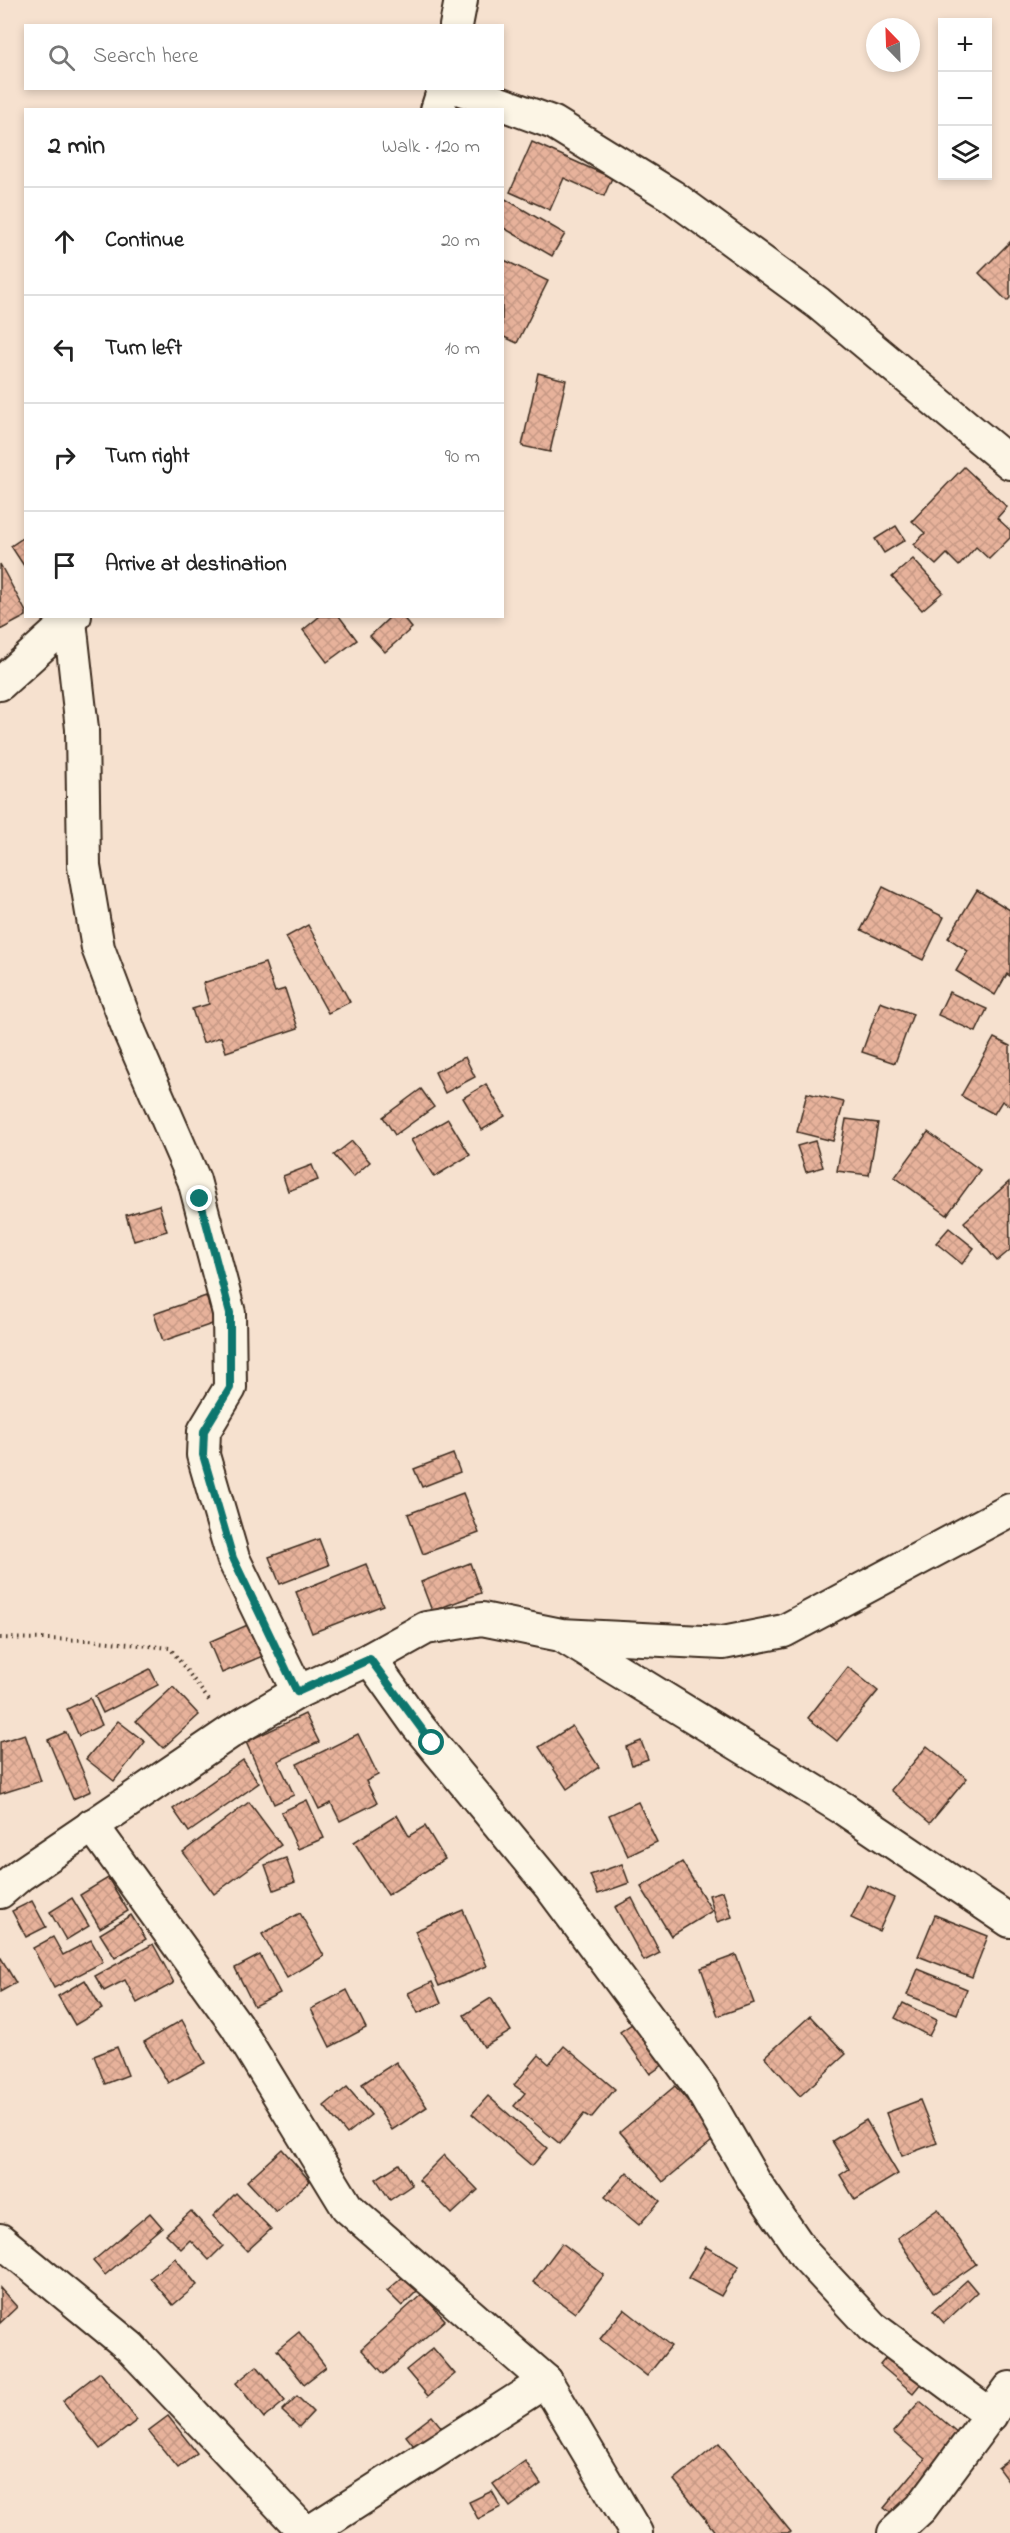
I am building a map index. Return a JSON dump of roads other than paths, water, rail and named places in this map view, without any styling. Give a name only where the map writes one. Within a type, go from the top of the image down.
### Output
[{"type":"street","points":[[456,24],[461,0]]},
{"type":"street","points":[[438,108],[443,90]]},
{"type":"street","points":[[463,90],[554,123],[672,196],[818,303],[1010,463]]},
{"type":"street","points":[[0,684],[72,619]]},
{"type":"street","points":[[72,619],[82,729],[84,866],[98,948],[130,1034],[194,1180],[212,1237],[230,1313],[230,1388],[204,1431],[203,1455],[233,1558],[297,1692]]},
{"type":"street","points":[[0,1892],[232,1731],[297,1692],[370,1659],[426,1628],[482,1619],[561,1635],[723,1643],[784,1630],[1010,1510]]},
{"type":"street","points":[[561,1635],[844,1809],[1010,1921]]},
{"type":"street","points":[[370,1659],[417,1725],[549,1885],[701,2089],[754,2181],[805,2255],[872,2327],[991,2415]]},
{"type":"street","points":[[92,1826],[236,2025],[347,2207],[546,2381],[636,2533]]},
{"type":"street","points":[[0,2240],[130,2348],[307,2533],[546,2381]]},
{"type":"street","points":[[894,2533],[921,2508],[1010,2388]]}]
